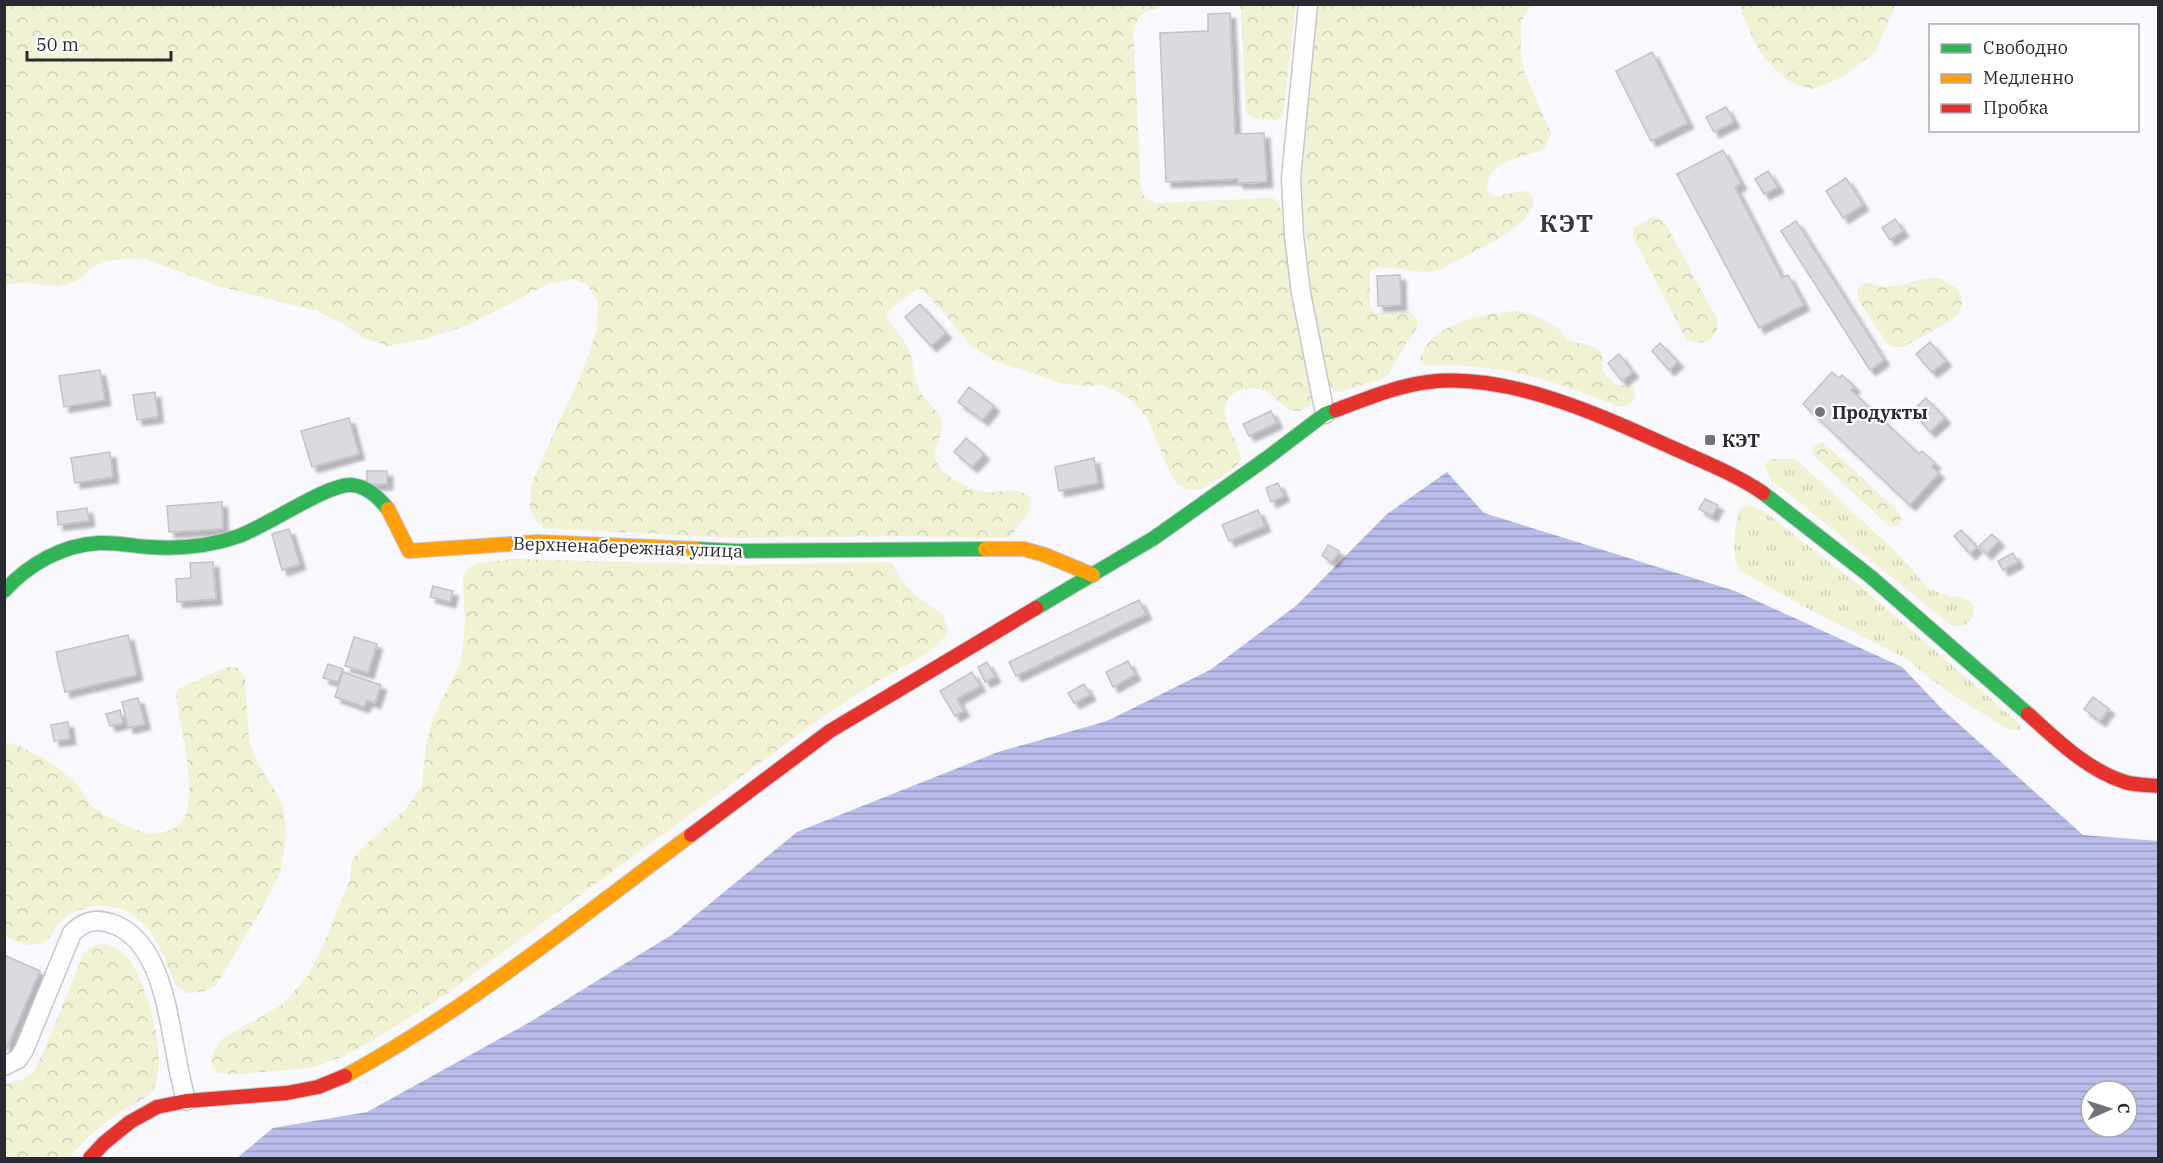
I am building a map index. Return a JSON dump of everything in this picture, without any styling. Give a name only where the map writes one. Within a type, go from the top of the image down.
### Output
[{"type":"main road","points":[[90,1158],[130,1122],[157,1107],[186,1101],[276,1094],[318,1087],[345,1076],[379,1057],[527,957],[809,745],[857,714],[1154,538],[1325,414],[1391,390],[1429,382],[1466,381],[1531,391],[1625,426],[1742,479],[1757,488],[1871,577],[2070,752],[2104,773],[2126,782],[2158,786]]},
{"type":"main road","name":"Верхненабережная улица","points":[[4,591],[11,583],[52,554],[90,544],[114,543],[147,547],[215,543],[258,527],[337,488],[352,485],[365,489],[384,505],[399,525],[409,551],[537,542],[736,551],[904,548],[1023,549],[1093,574]]},
{"type":"street","points":[[1308,4],[1291,178],[1294,236],[1301,293],[1325,414]]},
{"type":"street","points":[[4,1066],[18,1059],[24,1050],[72,933],[80,926],[95,920],[107,922],[124,928],[139,941],[156,972],[171,1023],[186,1101]]},
{"type":"green space","points":[[5,5],[1165,5],[1143,13],[1133,27],[1141,189],[1145,198],[1156,203],[1273,198],[1278,203],[1282,212],[1291,296],[1312,399],[1310,406],[1300,411],[1289,410],[1266,391],[1255,388],[1237,391],[1229,397],[1224,408],[1227,423],[1241,460],[1235,468],[1200,490],[1185,489],[1177,484],[1170,473],[1148,419],[1128,397],[1102,385],[1064,384],[993,360],[973,347],[924,291],[918,288],[888,311],[887,319],[908,349],[921,393],[941,419],[941,432],[935,450],[937,463],[947,475],[970,488],[988,492],[1016,491],[1031,499],[1030,510],[1009,538],[906,536],[734,538],[544,528],[535,520],[530,508],[531,485],[584,369],[597,329],[598,301],[587,284],[573,279],[548,284],[468,325],[425,339],[388,346],[364,338],[317,311],[218,286],[146,259],[125,258],[106,261],[93,267],[78,280],[58,287],[27,282],[5,285]]},
{"type":"green space","points":[[1238,5],[1296,5],[1283,115],[1277,120],[1254,119],[1246,112],[1241,10]]},
{"type":"green space","points":[[1318,5],[1531,5],[1521,21],[1521,56],[1525,75],[1551,133],[1542,150],[1515,158],[1499,166],[1489,180],[1487,189],[1490,195],[1500,196],[1523,191],[1531,195],[1533,203],[1529,213],[1520,223],[1478,250],[1439,270],[1422,272],[1378,268],[1370,271],[1370,308],[1374,313],[1410,312],[1417,320],[1417,328],[1389,374],[1381,379],[1339,392],[1332,389],[1330,385],[1311,293],[1305,235],[1302,178]]},
{"type":"green space","points":[[1739,5],[1895,5],[1876,51],[1843,77],[1813,89],[1790,83],[1765,59],[1754,41]]},
{"type":"green space","points":[[1652,217],[1664,221],[1717,319],[1716,333],[1705,342],[1697,343],[1686,339],[1633,237],[1634,228]]},
{"type":"green space","points":[[1940,278],[1958,289],[1961,295],[1962,304],[1958,315],[1903,347],[1893,347],[1887,343],[1857,298],[1858,289],[1862,284],[1868,283],[1883,287],[1903,285],[1921,279]]},
{"type":"green space","points":[[1515,311],[1529,313],[1556,326],[1568,340],[1596,348],[1602,356],[1603,371],[1614,384],[1633,387],[1634,400],[1629,405],[1617,406],[1524,374],[1477,367],[1426,366],[1420,362],[1424,350],[1432,339],[1444,330],[1473,318]]},
{"type":"green space","points":[[1823,442],[1896,509],[1901,516],[1900,525],[1890,527],[1813,455],[1813,446]]},
{"type":"green space","points":[[1772,459],[1798,461],[1898,554],[1928,588],[1969,601],[1974,607],[1973,615],[1967,624],[1951,625],[1770,479],[1765,464]]},
{"type":"green space","points":[[1749,505],[1764,511],[1859,585],[2020,724],[2020,730],[2009,730],[1958,698],[1907,659],[1795,602],[1741,571],[1735,550],[1736,523],[1740,509]]},
{"type":"green space","points":[[514,559],[737,565],[892,563],[901,580],[916,596],[943,615],[948,632],[935,646],[911,663],[822,717],[445,995],[372,1041],[341,1057],[312,1068],[240,1074],[218,1073],[212,1067],[211,1056],[223,1038],[283,1004],[307,977],[317,959],[350,880],[352,860],[365,845],[406,809],[422,785],[426,745],[431,725],[439,704],[459,667],[462,655],[465,622],[463,579],[465,574],[478,563]]},
{"type":"green space","points":[[226,667],[236,667],[245,677],[249,739],[255,759],[283,804],[286,827],[280,872],[264,905],[216,985],[202,992],[187,993],[176,986],[151,931],[131,913],[119,908],[97,905],[70,913],[41,944],[27,945],[5,936],[5,742],[44,759],[64,773],[80,788],[91,805],[110,817],[148,833],[171,830],[184,819],[189,802],[189,773],[176,697],[178,689]]},
{"type":"green space","points":[[103,944],[116,949],[126,957],[132,964],[145,991],[158,1047],[157,1080],[148,1095],[99,1128],[69,1158],[5,1158],[5,1084],[23,1079],[34,1071],[84,953],[94,945]]},
{"type":"water","points":[[1447,472],[1484,513],[1735,591],[1902,667],[1942,709],[2083,835],[2158,841],[2158,1158],[237,1158],[273,1128],[367,1112],[530,1022],[673,934],[797,832],[998,752],[1107,721],[1210,670],[1297,605],[1387,514]]},
{"type":"building","points":[[1230,13],[1235,134],[1264,133],[1267,182],[1238,183],[1238,179],[1166,182],[1160,33],[1208,31],[1208,14]]},
{"type":"building","points":[[1652,52],[1688,123],[1651,141],[1616,71]]},
{"type":"building","points":[[1726,107],[1734,122],[1714,132],[1706,117]]},
{"type":"building","points":[[1723,150],[1741,184],[1735,187],[1782,278],[1788,275],[1804,305],[1759,328],[1677,174]]},
{"type":"building","points":[[1768,171],[1778,187],[1764,194],[1755,179]]},
{"type":"building","points":[[1846,178],[1863,205],[1843,218],[1826,191]]},
{"type":"building","points":[[1895,219],[1903,231],[1890,240],[1882,228]]},
{"type":"building","points":[[1796,221],[1884,360],[1870,370],[1781,231]]},
{"type":"building","points":[[1400,275],[1401,305],[1378,306],[1377,276]]},
{"type":"building","points":[[920,304],[946,333],[931,346],[905,317]]},
{"type":"building","points":[[1930,342],[1946,361],[1932,372],[1916,354]]},
{"type":"building","points":[[1660,343],[1678,362],[1669,370],[1652,351]]},
{"type":"building","points":[[1619,354],[1633,372],[1622,381],[1608,363]]},
{"type":"building","points":[[100,370],[105,400],[64,407],[59,376]]},
{"type":"building","points":[[1832,372],[1839,378],[1842,375],[1855,387],[1851,390],[1919,454],[1922,451],[1935,463],[1932,467],[1939,473],[1910,505],[1803,404]]},
{"type":"building","points":[[969,387],[994,406],[983,420],[958,402]]},
{"type":"building","points":[[155,392],[158,417],[137,420],[133,395]]},
{"type":"building","points":[[1926,398],[1945,418],[1930,432],[1912,411]]},
{"type":"building","points":[[1271,411],[1277,423],[1249,436],[1243,424]]},
{"type":"building","points":[[349,418],[359,454],[312,467],[301,431]]},
{"type":"building","points":[[966,438],[984,454],[972,467],[954,452]]},
{"type":"building","points":[[110,452],[113,477],[75,483],[71,458]]},
{"type":"building","points":[[1094,458],[1098,483],[1059,491],[1055,467]]},
{"type":"building","points":[[367,471],[387,471],[387,484],[367,485]]},
{"type":"building","points":[[1278,483],[1284,496],[1271,502],[1266,488]]},
{"type":"building","points":[[1705,499],[1718,505],[1712,516],[1699,509]]},
{"type":"building","points":[[222,502],[223,529],[169,532],[167,506]]},
{"type":"building","points":[[87,508],[89,521],[58,525],[57,512]]},
{"type":"building","points":[[1258,510],[1265,526],[1229,541],[1222,525]]},
{"type":"building","points":[[289,529],[300,564],[282,570],[272,534]]},
{"type":"building","points":[[1961,530],[1977,547],[1970,554],[1954,536]]},
{"type":"building","points":[[1992,534],[1999,541],[1986,554],[1979,546]]},
{"type":"building","points":[[1328,545],[1339,551],[1332,562],[1322,556]]},
{"type":"building","points":[[2013,553],[2018,562],[2003,570],[1998,561]]},
{"type":"building","points":[[213,562],[216,599],[177,602],[176,579],[191,578],[190,563]]},
{"type":"building","points":[[433,586],[453,591],[450,602],[430,597]]},
{"type":"building","points":[[1139,600],[1146,614],[1016,676],[1009,662]]},
{"type":"building","points":[[128,635],[137,675],[65,692],[56,652]]},
{"type":"building","points":[[354,637],[377,644],[368,673],[345,666]]},
{"type":"building","points":[[1128,661],[1135,675],[1113,687],[1106,672]]},
{"type":"building","points":[[987,662],[995,677],[985,682],[978,667]]},
{"type":"building","points":[[328,664],[343,669],[338,682],[323,678]]},
{"type":"building","points":[[343,672],[381,685],[375,703],[367,700],[364,707],[335,697]]},
{"type":"building","points":[[972,672],[980,686],[957,699],[964,711],[955,716],[940,691]]},
{"type":"building","points":[[1084,684],[1090,695],[1074,703],[1068,693]]},
{"type":"building","points":[[2093,697],[2109,709],[2100,721],[2084,709]]},
{"type":"building","points":[[138,698],[145,724],[128,728],[122,702]]},
{"type":"building","points":[[120,710],[123,723],[110,726],[106,714]]},
{"type":"building","points":[[68,722],[70,739],[54,741],[51,725]]},
{"type":"building","points":[[4,955],[40,971],[5,1052],[4,1052]]},
{"type":"traffic: fast","points":[[1036,608],[1154,538],[1325,414],[1336,410]]},
{"type":"traffic: fast","points":[[4,591],[35,564],[59,552],[85,545],[105,543],[172,548],[217,542],[251,531],[312,498],[340,486],[362,487],[376,496],[388,509]]},
{"type":"traffic: fast","points":[[1763,493],[1871,577],[2028,714]]},
{"type":"traffic: fast","points":[[696,549],[736,551],[985,549]]},
{"type":"traffic: slow","points":[[388,509],[409,551],[537,542],[696,549]]},
{"type":"traffic: slow","points":[[985,549],[1024,549],[1093,575]]},
{"type":"traffic: slow","points":[[345,1076],[391,1050],[479,992],[691,835]]},
{"type":"traffic: jam","points":[[1336,410],[1381,393],[1428,382],[1459,381],[1522,390],[1554,399],[1616,423],[1719,469],[1763,493]]},
{"type":"traffic: jam","points":[[691,835],[830,731],[1036,608]]},
{"type":"traffic: jam","points":[[2028,714],[2073,753],[2098,770],[2125,782],[2158,786]]},
{"type":"traffic: jam","points":[[90,1158],[130,1122],[157,1107],[186,1101],[287,1093],[318,1087],[345,1076]]},
{"type":"place","name":"Продукты","points":[[1820,412]]},
{"type":"place","name":"КЭТ","points":[[1710,440]]},
{"type":"district","name":"КЭТ","points":[[1567,223]]}]
